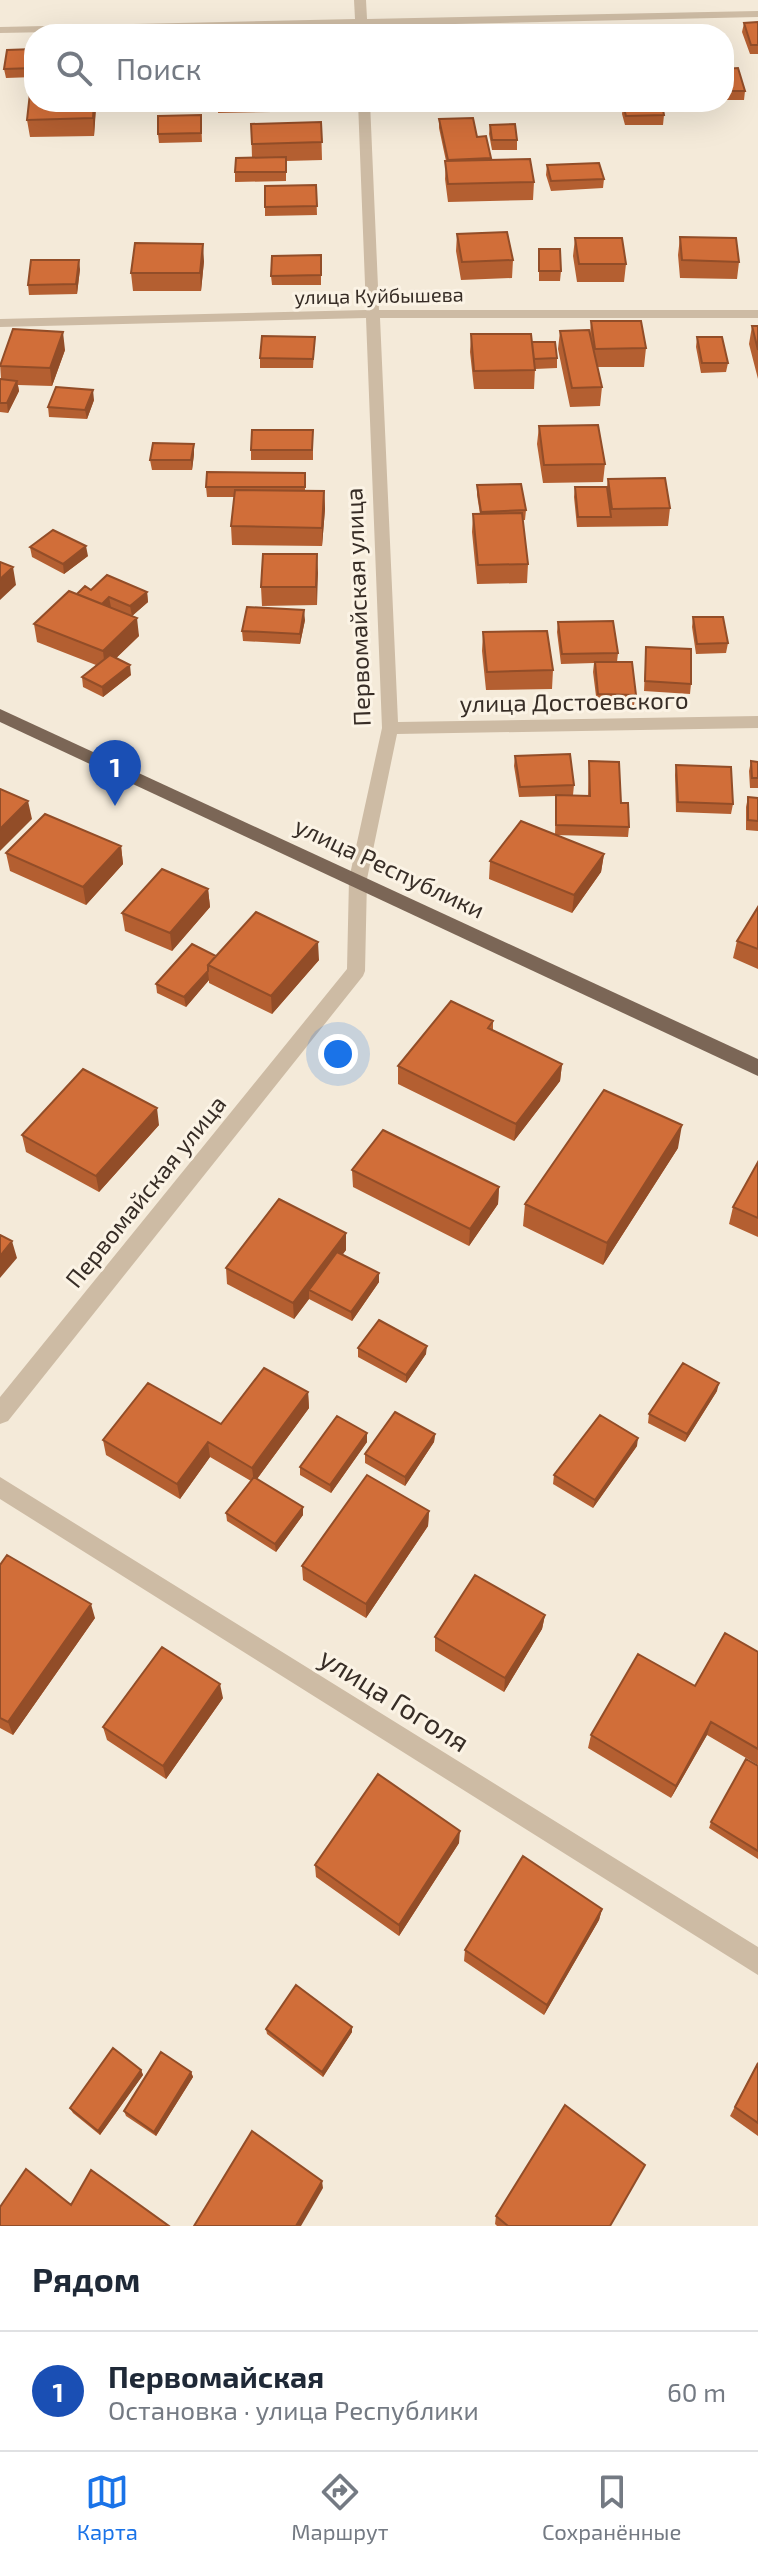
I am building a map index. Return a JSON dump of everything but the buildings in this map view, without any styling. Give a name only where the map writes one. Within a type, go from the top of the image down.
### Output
[{"type":"main road","name":"улица Республики","points":[[0,715],[204,812],[358,879],[758,1068]]},
{"type":"street","points":[[360,0],[361,24]]},
{"type":"street","points":[[217,24],[758,14]]},
{"type":"street","points":[[0,30],[24,29]]},
{"type":"street","name":"Первомайская улица","points":[[0,1414],[356,971],[358,879],[390,728],[364,112]]},
{"type":"street","name":"улица Куйбышева","points":[[0,323],[372,314],[758,314]]},
{"type":"street","name":"улица Достоевского","points":[[390,728],[758,722]]},
{"type":"street","name":"улица Гоголя","points":[[0,1487],[758,1962]]},
{"type":"place","name":"Первомайская","points":[[115,806]]}]
